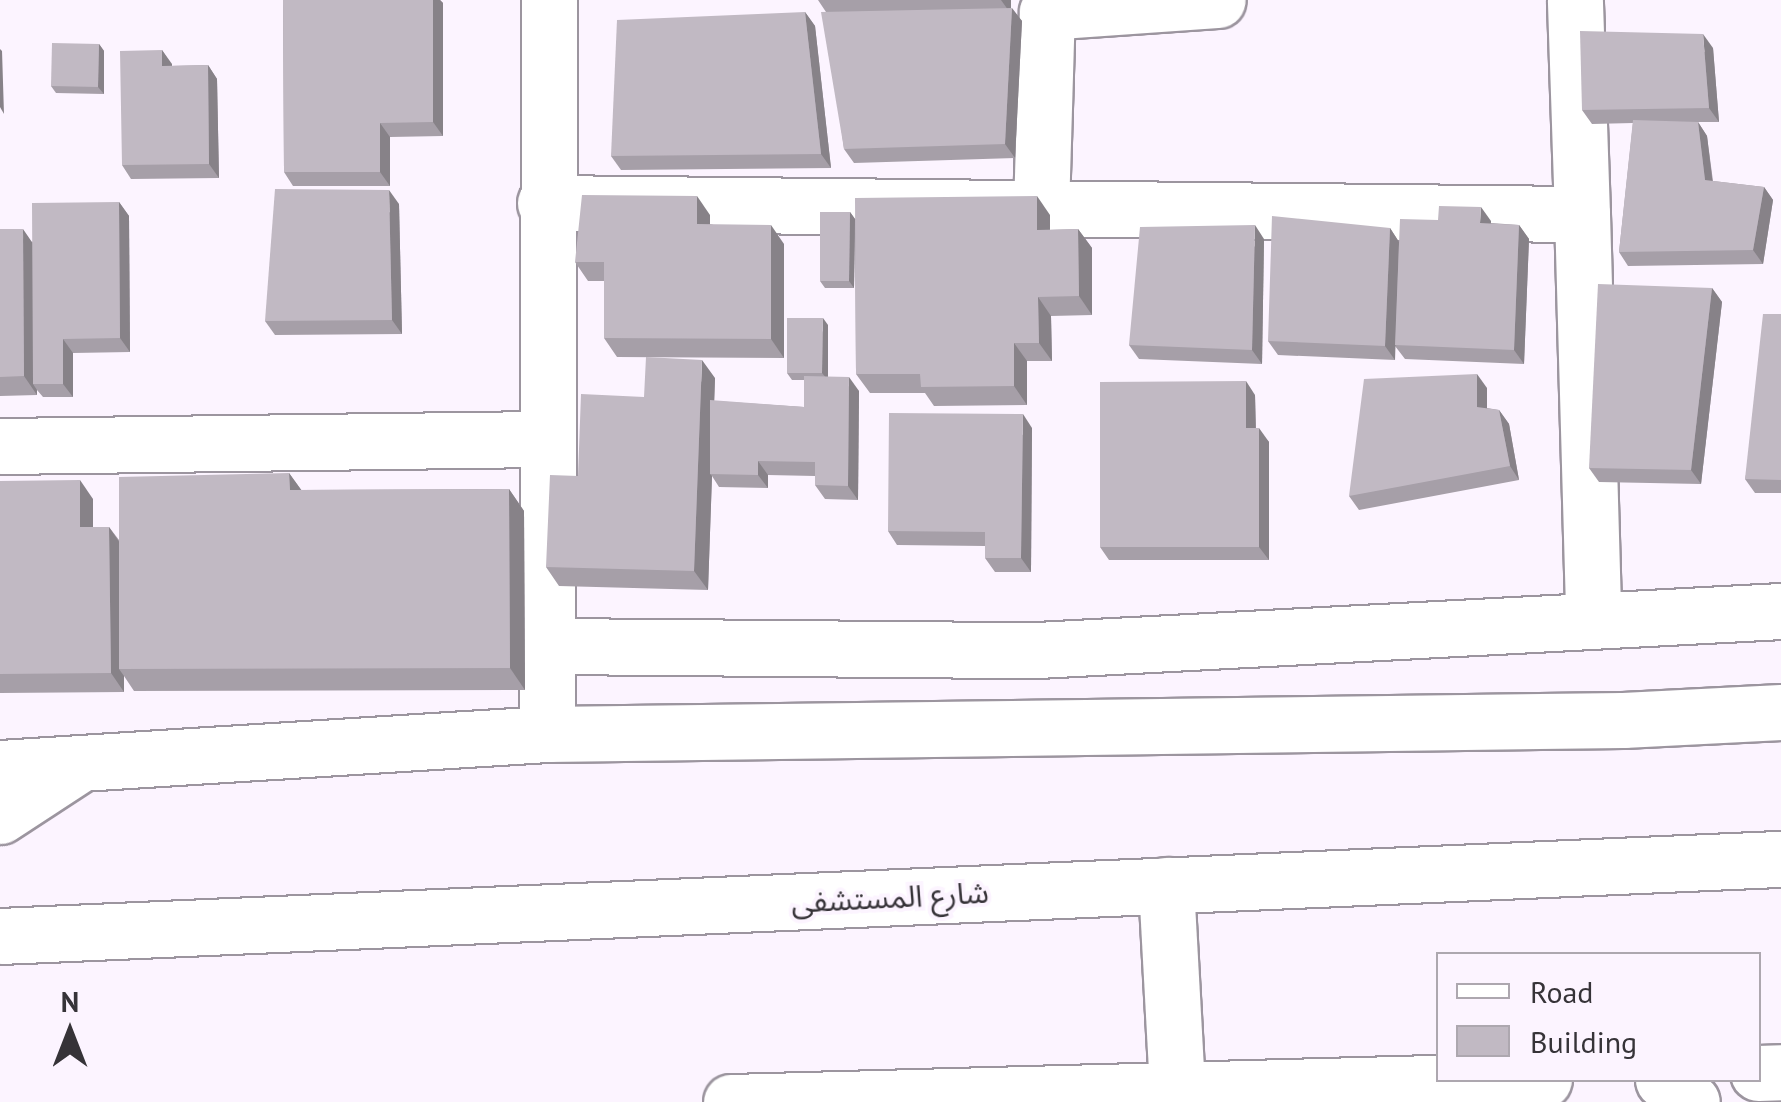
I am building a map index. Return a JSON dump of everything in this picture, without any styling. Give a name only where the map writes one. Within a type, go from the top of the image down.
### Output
[{"type":"street","points":[[548,0],[544,439],[550,646],[548,734]]},
{"type":"street","points":[[1042,209],[1047,6],[1218,0]]},
{"type":"street","points":[[1575,0],[1593,620]]},
{"type":"street","points":[[545,202],[1582,214]]},
{"type":"street","points":[[0,446],[544,439]]},
{"type":"street","points":[[550,646],[1037,650],[1781,611]]},
{"type":"street","points":[[0,768],[75,767],[548,734],[1623,720],[1781,712]]},
{"type":"street","points":[[0,816],[75,767]]},
{"type":"street","name":"شارع المستشفى","points":[[0,936],[1781,860]]},
{"type":"street","points":[[1166,884],[1178,1090]]},
{"type":"street","points":[[732,1102],[1471,1082]]},
{"type":"street","points":[[1666,1082],[1692,1102]]},
{"type":"building","points":[[283,0],[433,0],[433,122],[380,123],[380,172],[284,172]]},
{"type":"building","points":[[1012,8],[1005,144],[844,149],[821,12]]},
{"type":"building","points":[[805,12],[821,154],[611,156],[617,20]]},
{"type":"building","points":[[1580,31],[1703,34],[1709,108],[1582,110]]},
{"type":"building","points":[[52,43],[99,44],[98,87],[51,86]]},
{"type":"building","points":[[162,50],[162,66],[208,65],[209,164],[122,165],[120,51]]},
{"type":"building","points":[[1633,120],[1698,122],[1705,180],[1764,187],[1753,250],[1619,252]]},
{"type":"building","points":[[275,189],[389,190],[392,320],[265,321]]},
{"type":"building","points":[[582,195],[697,196],[697,224],[771,225],[771,339],[604,338],[604,262],[575,262]]},
{"type":"building","points":[[1037,196],[1037,230],[1078,229],[1079,296],[1038,297],[1039,343],[1014,343],[1014,386],[921,387],[920,374],[856,374],[855,198]]},
{"type":"building","points":[[119,202],[120,338],[63,339],[63,384],[33,384],[32,203]]},
{"type":"building","points":[[1439,206],[1481,207],[1480,223],[1519,225],[1514,350],[1395,345],[1400,219],[1438,220]]},
{"type":"building","points":[[820,212],[850,212],[849,281],[820,281]]},
{"type":"building","points":[[1272,216],[1390,228],[1385,346],[1268,341]]},
{"type":"building","points":[[1255,225],[1252,350],[1129,345],[1140,227]]},
{"type":"building","points":[[0,229],[23,229],[24,376],[0,377]]},
{"type":"building","points":[[1598,284],[1712,288],[1691,470],[1589,468]]},
{"type":"building","points":[[1763,314],[1781,314],[1781,480],[1745,479]]},
{"type":"building","points":[[787,318],[823,318],[822,373],[787,373]]},
{"type":"building","points":[[646,357],[702,360],[694,571],[546,567],[550,475],[578,476],[581,394],[644,397]]},
{"type":"building","points":[[1477,374],[1477,407],[1499,410],[1510,466],[1349,496],[1364,379]]},
{"type":"building","points":[[804,376],[849,377],[848,486],[815,485],[815,462],[758,461],[758,475],[710,474],[710,400],[804,407]]},
{"type":"building","points":[[1246,381],[1246,428],[1259,428],[1259,547],[1100,547],[1100,382]]},
{"type":"building","points":[[889,413],[1023,414],[1021,558],[985,558],[985,532],[888,531]]},
{"type":"building","points":[[289,473],[290,490],[509,489],[510,668],[119,669],[119,477]]},
{"type":"building","points":[[80,480],[80,527],[109,527],[111,673],[0,674],[0,481]]}]
